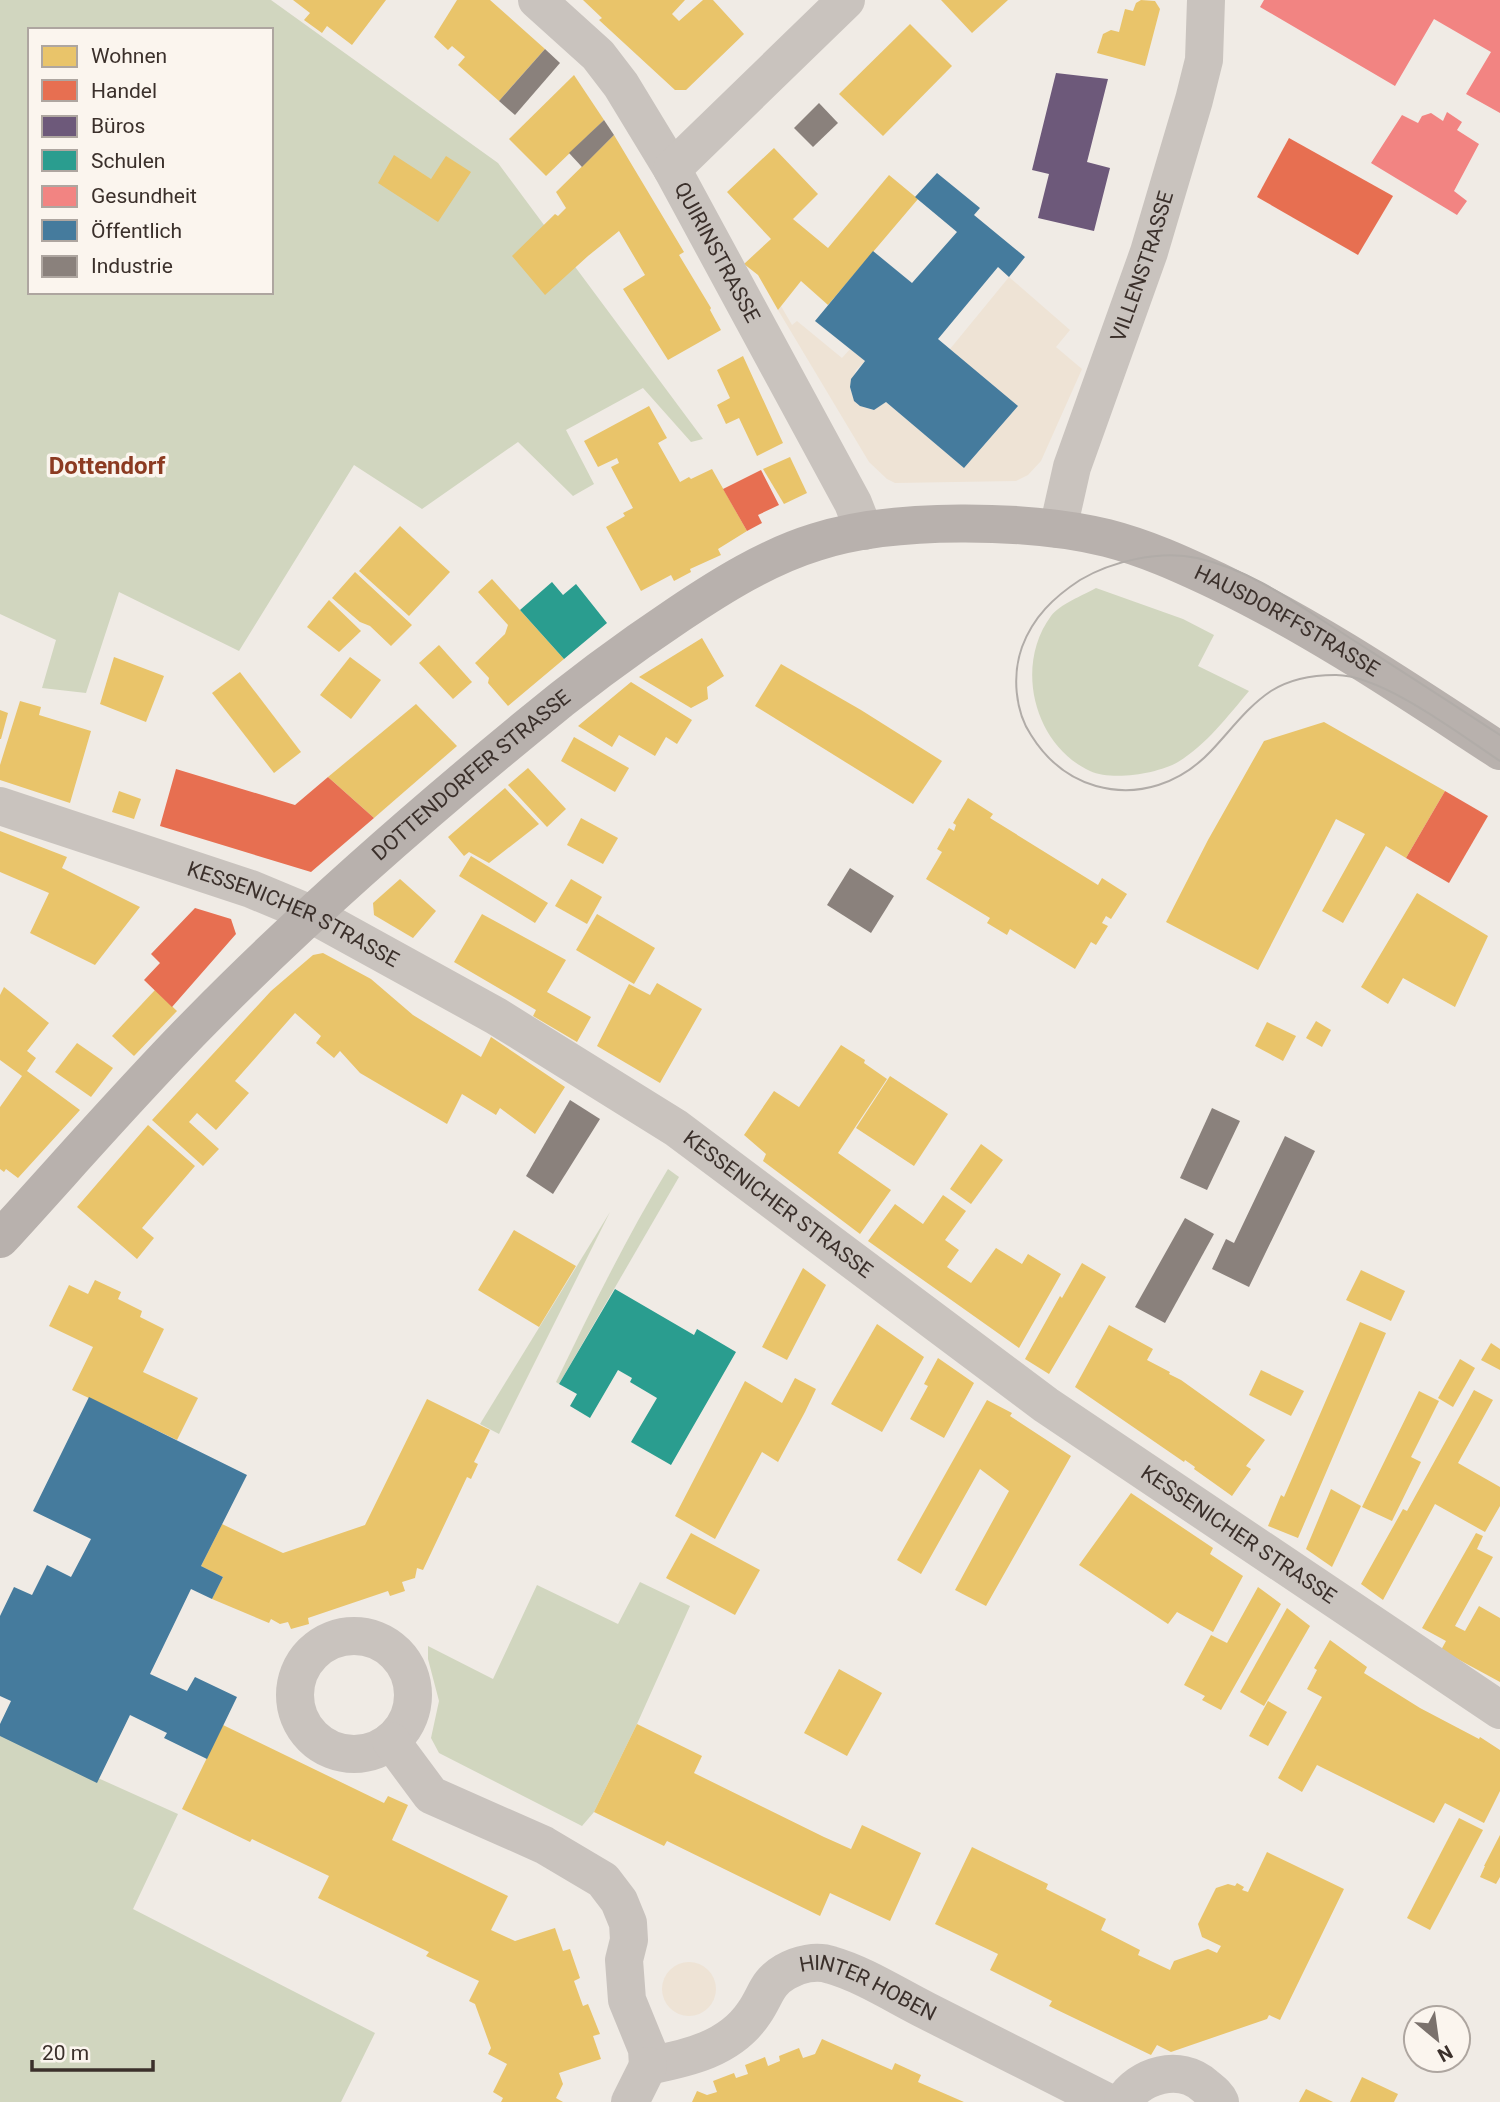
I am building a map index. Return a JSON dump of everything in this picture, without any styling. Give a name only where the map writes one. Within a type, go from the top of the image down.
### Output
[{"type":"main road","name":"DOTTENDORFER STRASSE","points":[[0,1239],[197,1025],[311,914],[461,781],[578,685],[643,638],[709,594],[755,568],[815,542],[864,531],[963,525],[1058,529]]},
{"type":"main road","name":"HAUSDORFFSTRASSE","points":[[1058,529],[1109,539],[1166,556],[1237,591],[1330,641],[1500,751]]},
{"type":"street","name":"QUIRINSTRASSE","points":[[537,0],[598,55],[621,85],[671,169],[848,494],[864,531]]},
{"type":"street","points":[[671,169],[846,0]]},
{"type":"street","name":"VILLENSTRASSE","points":[[1058,529],[1072,467],[1149,252],[1194,100],[1204,61],[1206,0]]},
{"type":"street","name":"KESSENICHER STRASSE","points":[[0,806],[251,889],[311,914],[486,1010],[676,1128],[1046,1405],[1500,1710]]},
{"type":"street","points":[[391,1741],[430,1795],[544,1845],[603,1880],[619,1901],[628,1923],[624,1960],[627,2000],[647,2049],[648,2066],[630,2102]]},
{"type":"street","name":"HINTER HOBEN","points":[[648,2066],[688,2058],[712,2049],[738,2032],[751,2018],[769,1983],[787,1970],[812,1962],[830,1964],[879,1987],[1107,2102]]},
{"type":"street","points":[[1123,2102],[1128,2093],[1146,2079],[1167,2073],[1200,2081],[1218,2096],[1220,2102]]},
{"type":"green space","points":[[0,0],[271,0],[498,163],[703,439],[691,442],[643,388],[566,430],[594,484],[573,496],[518,442],[422,509],[354,465],[239,651],[119,592],[86,693],[42,688],[56,640],[0,614]]},
{"type":"green space","points":[[1096,588],[1183,619],[1214,635],[1198,666],[1249,691],[1207,739],[1169,766],[1147,773],[1122,776],[1090,771],[1071,759],[1055,743],[1043,724],[1032,680],[1040,636],[1055,612]]},
{"type":"green space","points":[[668,1169],[679,1177],[559,1384],[556,1382],[596,1301]]},
{"type":"green space","points":[[610,1212],[499,1434],[480,1424]]},
{"type":"green space","points":[[640,1582],[690,1606],[594,1812],[582,1826],[439,1753],[431,1738],[439,1701],[428,1659],[428,1646],[493,1679],[537,1585],[618,1624]]},
{"type":"green space","points":[[0,1734],[178,1814],[133,1909],[375,2033],[341,2102],[0,2102]]},
{"type":"shaded area","points":[[1009,277],[1070,330],[1056,347],[1082,369],[1041,461],[1028,475],[1016,481],[895,483],[887,479],[869,462],[778,310],[781,306],[792,325],[797,321],[842,358],[850,349],[865,361],[856,370],[850,387],[854,401],[873,410],[886,402],[964,468],[1018,406],[950,349]]},
{"type":"shaded area","points":[[694,1962],[704,1966],[712,1974],[716,1989],[712,2004],[704,2012],[684,2016],[674,2012],[666,2004],[662,1984],[666,1974],[674,1966]]},
{"type":"building: Wohnen","points":[[293,0],[386,0],[352,45],[327,26],[322,33],[304,20],[310,13]]},
{"type":"building: Wohnen","points":[[457,0],[490,0],[545,49],[499,101],[458,65],[465,57],[452,46],[448,50],[434,37]]},
{"type":"building: Wohnen","points":[[583,0],[685,0],[672,14],[679,21],[703,0],[713,0],[744,34],[686,90],[675,90],[599,20],[602,18]]},
{"type":"building: Wohnen","points":[[941,0],[1008,0],[972,33]]},
{"type":"building: Wohnen","points":[[1141,0],[1155,1],[1160,9],[1145,66],[1097,53],[1103,34],[1111,30],[1119,32],[1125,9],[1133,11],[1136,3]]},
{"type":"building: Wohnen","points":[[910,24],[952,66],[883,136],[839,94]]},
{"type":"building: Wohnen","points":[[574,75],[604,120],[546,176],[509,139]]},
{"type":"building: Wohnen","points":[[614,135],[684,252],[679,255],[721,330],[668,360],[623,289],[645,275],[619,231],[545,295],[512,256],[555,214],[558,216],[566,208],[556,192]]},
{"type":"building: Wohnen","points":[[774,148],[818,194],[793,219],[828,248],[889,175],[918,199],[828,305],[801,281],[778,310],[758,275],[744,264],[771,239],[727,192]]},
{"type":"building: Wohnen","points":[[394,155],[431,179],[446,156],[471,172],[438,222],[378,183]]},
{"type":"building: Wohnen","points":[[743,356],[783,443],[757,456],[739,418],[726,424],[717,405],[730,398],[717,370]]},
{"type":"building: Wohnen","points":[[649,406],[667,438],[658,443],[680,482],[712,469],[747,531],[718,549],[721,555],[690,569],[691,572],[674,581],[671,575],[641,591],[606,527],[633,508],[611,467],[619,463],[617,458],[598,467],[584,441]]},
{"type":"building: Wohnen","points":[[790,457],[807,493],[784,504],[763,469]]},
{"type":"building: Wohnen","points":[[400,526],[450,572],[409,616],[359,571]]},
{"type":"building: Wohnen","points":[[355,572],[412,625],[391,646],[370,626],[360,622],[332,598]]},
{"type":"building: Wohnen","points":[[492,579],[564,659],[508,706],[475,663],[505,634],[508,625],[478,592]]},
{"type":"building: Wohnen","points":[[329,600],[361,631],[339,652],[307,627]]},
{"type":"building: Wohnen","points":[[702,638],[724,676],[707,687],[708,699],[691,708],[639,677]]},
{"type":"building: Wohnen","points":[[439,645],[472,682],[453,699],[419,663]]},
{"type":"building: Wohnen","points":[[114,657],[164,676],[146,722],[100,704]]},
{"type":"building: Wohnen","points":[[350,657],[381,680],[351,719],[320,695]]},
{"type":"building: Wohnen","points":[[781,664],[942,761],[913,804],[755,706]]},
{"type":"building: Wohnen","points":[[240,672],[301,752],[274,773],[212,693]]},
{"type":"building: Wohnen","points":[[631,682],[692,720],[677,744],[666,737],[655,756],[619,735],[612,747],[578,726]]},
{"type":"building: Wohnen","points":[[20,701],[41,707],[39,715],[91,731],[70,803],[0,780],[0,765]]},
{"type":"building: Wohnen","points":[[416,704],[457,746],[374,818],[328,777]]},
{"type":"building: Wohnen","points":[[0,710],[8,713],[1,739],[0,739]]},
{"type":"building: Wohnen","points":[[1324,722],[1445,791],[1406,858],[1386,846],[1343,923],[1322,911],[1365,834],[1336,819],[1258,970],[1166,922],[1208,840],[1264,741]]},
{"type":"building: Wohnen","points":[[574,737],[629,768],[615,792],[561,761]]},
{"type":"building: Wohnen","points":[[528,768],[566,809],[547,827],[508,785]]},
{"type":"building: Wohnen","points":[[505,788],[539,824],[489,863],[469,852],[464,856],[448,837]]},
{"type":"building: Wohnen","points":[[119,791],[141,799],[134,819],[112,812]]},
{"type":"building: Wohnen","points":[[968,798],[993,814],[990,818],[1098,885],[1102,878],[1127,894],[1111,919],[1106,916],[1102,923],[1108,926],[1096,945],[1091,942],[1075,969],[1010,929],[1007,935],[987,923],[990,918],[926,879],[942,852],[937,849],[949,828],[954,831],[956,825],[953,823]]},
{"type":"building: Wohnen","points":[[581,818],[618,838],[603,864],[567,845]]},
{"type":"building: Wohnen","points":[[0,831],[67,857],[62,868],[140,907],[95,965],[30,933],[49,893],[0,872]]},
{"type":"building: Wohnen","points":[[471,856],[548,903],[535,923],[459,876]]},
{"type":"building: Wohnen","points":[[400,879],[436,911],[413,938],[374,915],[373,903]]},
{"type":"building: Wohnen","points":[[571,879],[602,897],[587,924],[555,906]]},
{"type":"building: Wohnen","points":[[1417,893],[1488,936],[1455,1007],[1403,978],[1388,1004],[1361,987]]},
{"type":"building: Wohnen","points":[[482,914],[566,960],[547,992],[591,1017],[577,1042],[533,1016],[536,1010],[454,962]]},
{"type":"building: Wohnen","points":[[597,914],[655,948],[634,984],[576,950]]},
{"type":"building: Wohnen","points":[[323,953],[371,979],[413,1015],[481,1057],[491,1037],[565,1087],[535,1134],[500,1108],[496,1115],[462,1094],[447,1124],[360,1073],[340,1051],[334,1058],[316,1043],[321,1036],[295,1013],[235,1081],[249,1093],[216,1130],[197,1113],[189,1122],[219,1149],[203,1166],[152,1120],[271,991],[313,955]]},
{"type":"building: Wohnen","points":[[657,983],[702,1009],[660,1083],[597,1046],[629,984],[650,995]]},
{"type":"building: Wohnen","points":[[4,987],[49,1023],[27,1051],[36,1058],[27,1071],[80,1110],[18,1178],[6,1169],[4,1172],[0,1169],[0,1107],[22,1076],[0,1060],[0,995]]},
{"type":"building: Wohnen","points":[[155,990],[177,1011],[134,1056],[112,1036]]},
{"type":"building: Wohnen","points":[[1316,1021],[1331,1030],[1322,1047],[1306,1038]]},
{"type":"building: Wohnen","points":[[1267,1022],[1296,1036],[1283,1061],[1255,1046]]},
{"type":"building: Wohnen","points":[[77,1043],[113,1068],[91,1097],[55,1072]]},
{"type":"building: Wohnen","points":[[841,1045],[865,1060],[864,1063],[887,1079],[838,1153],[891,1190],[860,1234],[763,1161],[766,1154],[744,1135],[774,1091],[799,1107]]},
{"type":"building: Wohnen","points":[[890,1076],[948,1114],[914,1166],[856,1128]]},
{"type":"building: Wohnen","points":[[148,1125],[195,1166],[142,1228],[154,1238],[137,1259],[77,1207]]},
{"type":"building: Wohnen","points":[[981,1144],[1003,1160],[971,1204],[950,1189]]},
{"type":"building: Wohnen","points":[[943,1195],[966,1211],[945,1240],[959,1250],[947,1267],[971,1283],[996,1248],[1022,1264],[1028,1254],[1061,1274],[1019,1348],[868,1241],[895,1204],[923,1224]]},
{"type":"building: Wohnen","points":[[514,1230],[576,1266],[539,1327],[478,1290]]},
{"type":"building: Wohnen","points":[[1082,1263],[1106,1277],[1049,1374],[1025,1359]]},
{"type":"building: Wohnen","points":[[803,1268],[826,1285],[787,1360],[762,1347]]},
{"type":"building: Wohnen","points":[[1361,1270],[1405,1291],[1391,1321],[1346,1300]]},
{"type":"building: Wohnen","points":[[95,1280],[121,1292],[118,1299],[142,1311],[140,1317],[164,1329],[143,1372],[198,1398],[177,1440],[72,1390],[93,1347],[49,1326],[69,1285],[88,1294]]},
{"type":"building: Wohnen","points":[[1360,1322],[1386,1333],[1298,1538],[1268,1526],[1281,1495],[1284,1497]]},
{"type":"building: Wohnen","points":[[877,1324],[924,1357],[882,1432],[831,1404]]},
{"type":"building: Wohnen","points":[[1109,1325],[1153,1349],[1147,1360],[1170,1372],[1169,1374],[1265,1440],[1246,1466],[1251,1469],[1232,1496],[1185,1460],[1184,1462],[1075,1387]]},
{"type":"building: Wohnen","points":[[1491,1343],[1500,1349],[1500,1370],[1481,1360]]},
{"type":"building: Wohnen","points":[[938,1358],[974,1383],[944,1438],[910,1419],[928,1386],[924,1384]]},
{"type":"building: Wohnen","points":[[1460,1359],[1475,1368],[1453,1407],[1438,1398]]},
{"type":"building: Wohnen","points":[[1261,1370],[1304,1391],[1291,1416],[1249,1395]]},
{"type":"building: Wohnen","points":[[795,1378],[816,1389],[805,1412],[778,1462],[762,1452],[715,1539],[675,1516],[745,1381],[782,1403]]},
{"type":"building: Wohnen","points":[[1474,1390],[1493,1400],[1458,1463],[1500,1487],[1500,1506],[1485,1532],[1435,1504],[1383,1600],[1361,1584],[1403,1509],[1407,1511]]},
{"type":"building: Wohnen","points":[[1419,1391],[1439,1401],[1411,1457],[1421,1462],[1392,1521],[1362,1507]]},
{"type":"building: Wohnen","points":[[427,1399],[490,1430],[474,1462],[478,1464],[471,1479],[467,1477],[423,1570],[417,1568],[415,1578],[402,1582],[405,1591],[390,1596],[388,1591],[308,1618],[309,1624],[291,1629],[288,1622],[280,1624],[271,1619],[269,1623],[212,1599],[223,1577],[201,1566],[222,1524],[283,1553],[365,1525]]},
{"type":"building: Wohnen","points":[[987,1400],[1012,1413],[1010,1416],[1071,1456],[986,1606],[955,1590],[1009,1491],[980,1469],[921,1574],[897,1560]]},
{"type":"building: Wohnen","points":[[1331,1489],[1361,1506],[1332,1567],[1306,1549]]},
{"type":"building: Wohnen","points":[[1131,1493],[1213,1548],[1210,1554],[1243,1576],[1213,1632],[1177,1612],[1168,1624],[1079,1565]]},
{"type":"building: Wohnen","points":[[691,1533],[760,1570],[735,1615],[666,1578]]},
{"type":"building: Wohnen","points":[[1476,1533],[1483,1536],[1477,1549],[1493,1557],[1455,1626],[1465,1631],[1479,1606],[1500,1618],[1500,1682],[1441,1650],[1446,1641],[1422,1628]]},
{"type":"building: Wohnen","points":[[1258,1587],[1281,1604],[1221,1710],[1202,1700],[1205,1696],[1184,1685],[1211,1635],[1227,1643]]},
{"type":"building: Wohnen","points":[[1287,1608],[1310,1626],[1264,1706],[1240,1692]]},
{"type":"building: Wohnen","points":[[1330,1640],[1367,1667],[1364,1673],[1420,1708],[1479,1739],[1480,1737],[1500,1750],[1500,1791],[1484,1823],[1445,1803],[1434,1823],[1317,1765],[1302,1792],[1278,1778],[1322,1697],[1307,1689],[1317,1670],[1314,1668]]},
{"type":"building: Wohnen","points":[[839,1669],[882,1693],[847,1756],[804,1733]]},
{"type":"building: Wohnen","points":[[1268,1701],[1287,1712],[1268,1746],[1249,1736]]},
{"type":"building: Wohnen","points":[[637,1724],[702,1756],[694,1773],[824,1837],[851,1849],[862,1825],[921,1853],[890,1921],[830,1893],[820,1916],[667,1841],[664,1846],[594,1812]]},
{"type":"building: Wohnen","points":[[223,1725],[384,1803],[388,1796],[408,1805],[392,1840],[508,1896],[491,1930],[515,1941],[555,1928],[563,1951],[570,1949],[580,1978],[574,1981],[583,2006],[588,2004],[600,2034],[593,2036],[601,2059],[559,2073],[563,2084],[556,2098],[563,2102],[501,2102],[503,2098],[493,2092],[507,2064],[488,2054],[491,2048],[475,2004],[469,2001],[479,1981],[426,1956],[429,1952],[318,1898],[329,1876],[182,1809]]},
{"type":"building: Wohnen","points":[[1459,1818],[1483,1830],[1430,1930],[1407,1918]]},
{"type":"building: Wohnen","points":[[1500,1835],[1500,1877],[1496,1884],[1480,1877]]},
{"type":"building: Wohnen","points":[[972,1847],[1048,1884],[1046,1889],[1106,1919],[1101,1930],[1140,1950],[1138,1955],[1170,1970],[1174,1961],[1208,1949],[1217,1953],[1221,1946],[1202,1937],[1198,1924],[1216,1888],[1228,1884],[1235,1886],[1237,1883],[1244,1887],[1242,1890],[1248,1892],[1267,1852],[1344,1889],[1280,2020],[1269,2015],[1267,2019],[1171,2052],[1157,2045],[1151,2055],[1049,2006],[1052,2001],[990,1970],[998,1954],[935,1924]]},
{"type":"building: Wohnen","points":[[822,2039],[892,2070],[895,2063],[921,2075],[918,2082],[964,2102],[692,2102],[697,2091],[707,2095],[717,2092],[713,2081],[734,2073],[736,2078],[748,2074],[745,2065],[765,2057],[768,2066],[780,2061],[779,2056],[799,2048],[803,2058],[815,2054]]},
{"type":"building: Wohnen","points":[[1362,2077],[1398,2094],[1394,2102],[1350,2102]]},
{"type":"building: Wohnen","points":[[1306,2089],[1333,2102],[1299,2102]]},
{"type":"building: Handel","points":[[1289,138],[1393,196],[1358,255],[1257,197]]},
{"type":"building: Handel","points":[[761,470],[779,505],[758,515],[762,523],[747,531],[723,489]]},
{"type":"building: Handel","points":[[176,769],[295,805],[328,777],[374,818],[311,872],[160,826]]},
{"type":"building: Handel","points":[[1445,791],[1488,816],[1449,883],[1406,858]]},
{"type":"building: Handel","points":[[195,908],[231,919],[236,934],[172,1007],[144,980],[160,963],[151,954]]},
{"type":"building: Büros","points":[[1056,73],[1108,79],[1087,162],[1110,168],[1094,231],[1038,218],[1049,174],[1032,170]]},
{"type":"building: Schulen","points":[[552,582],[563,595],[576,584],[607,623],[564,659],[520,610]]},
{"type":"building: Schulen","points":[[615,1289],[694,1335],[697,1329],[736,1352],[671,1465],[631,1442],[657,1398],[630,1382],[632,1378],[618,1370],[590,1418],[570,1406],[577,1394],[559,1384]]},
{"type":"building: Gesundheit","points":[[1264,0],[1500,0],[1500,113],[1466,94],[1491,52],[1434,19],[1395,86],[1260,7]]},
{"type":"building: Gesundheit","points":[[1447,112],[1462,122],[1457,130],[1479,144],[1454,191],[1467,201],[1457,215],[1371,163],[1402,115],[1418,123],[1422,116],[1431,113],[1443,121]]},
{"type":"building: Öffentlich","points":[[937,173],[980,208],[974,215],[1025,257],[1009,277],[998,267],[938,339],[1018,406],[964,468],[886,402],[874,410],[854,401],[851,379],[865,361],[815,321],[873,251],[912,283],[957,232],[915,197]]},
{"type":"building: Öffentlich","points":[[89,1397],[247,1475],[201,1566],[223,1577],[212,1599],[191,1589],[150,1674],[187,1691],[195,1677],[237,1697],[207,1759],[164,1738],[167,1733],[130,1715],[97,1783],[0,1736],[0,1724],[11,1701],[0,1696],[0,1616],[14,1587],[32,1595],[47,1565],[71,1577],[91,1539],[33,1511]]},
{"type":"building: Industrie","points":[[545,49],[560,63],[515,115],[499,101]]},
{"type":"building: Industrie","points":[[819,103],[838,123],[813,147],[794,128]]},
{"type":"building: Industrie","points":[[604,120],[614,135],[582,167],[569,153]]},
{"type":"building: Industrie","points":[[850,868],[894,896],[871,933],[827,905]]},
{"type":"building: Industrie","points":[[570,1100],[600,1119],[553,1194],[526,1176]]},
{"type":"building: Industrie","points":[[1212,1108],[1240,1121],[1207,1190],[1180,1178]]},
{"type":"building: Industrie","points":[[1285,1136],[1315,1151],[1249,1287],[1212,1269],[1226,1239],[1234,1243]]},
{"type":"building: Industrie","points":[[1185,1218],[1214,1234],[1165,1323],[1135,1307]]},
{"type":"tram line","points":[[1500,735],[1277,592],[1230,568],[1183,556],[1137,559],[1107,567],[1080,580],[1062,593],[1038,617],[1022,647],[1017,669],[1018,704],[1037,744],[1067,773],[1096,786],[1143,789],[1173,779],[1211,751],[1262,697],[1294,681],[1327,675],[1354,677],[1375,684],[1443,722],[1500,761]]},
{"type":"district","name":"Dottendorf","points":[[107,466]]}]
